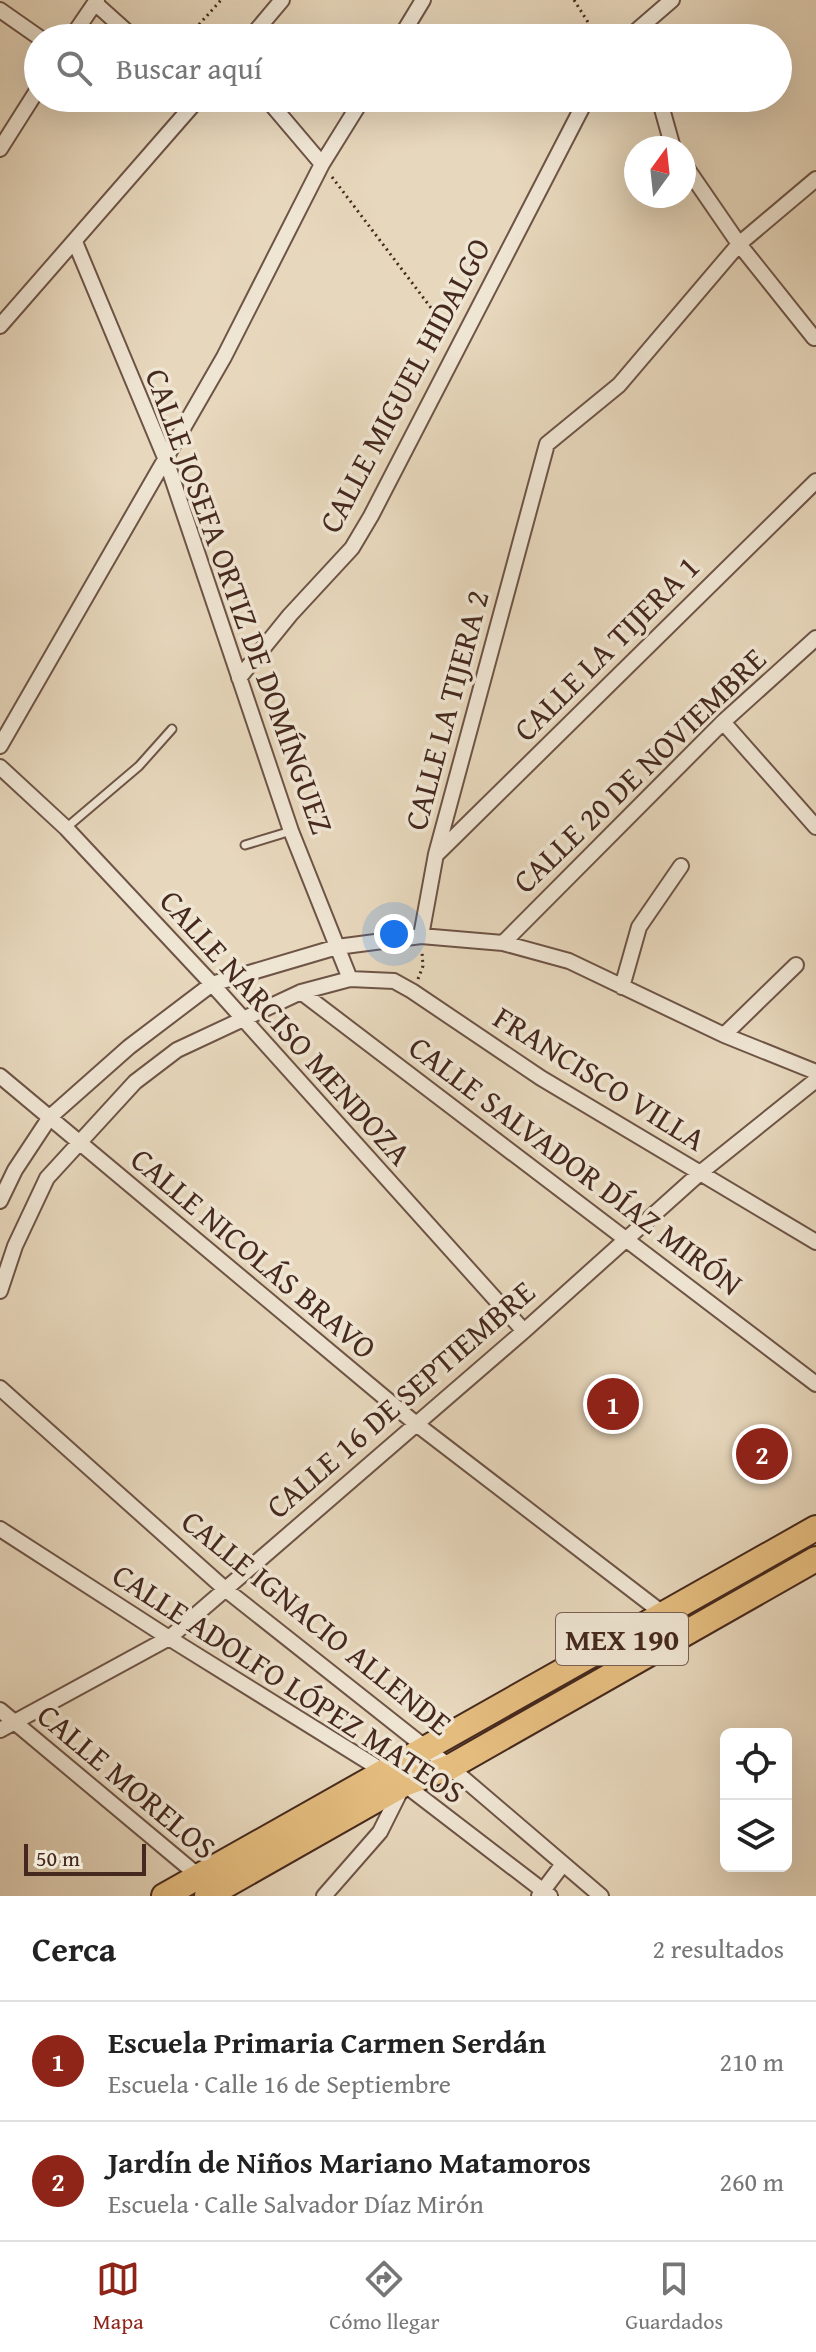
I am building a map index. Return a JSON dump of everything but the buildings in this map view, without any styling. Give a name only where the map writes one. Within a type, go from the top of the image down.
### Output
[{"type":"main road","name":"MEX 190","points":[[209,1890],[382,1771],[816,1528]]},
{"type":"main road","name":"MEX 190","points":[[164,1896],[209,1890],[404,1784],[450,1767],[816,1559]]},
{"type":"street","points":[[262,24],[282,0]]},
{"type":"street","points":[[408,24],[423,0]]},
{"type":"street","points":[[650,24],[672,0]]},
{"type":"street","points":[[80,24],[96,1],[120,24]]},
{"type":"street","points":[[0,10],[24,27]]},
{"type":"street","points":[[0,149],[24,111]]},
{"type":"street","points":[[0,326],[186,112]]},
{"type":"street","points":[[278,112],[322,164]]},
{"type":"street","points":[[0,746],[224,357],[322,164],[354,112]]},
{"type":"street","name":"CALLE MIGUEL HIDALGO","points":[[239,678],[290,615],[352,548],[580,112]]},
{"type":"street","points":[[663,112],[669,136]]},
{"type":"street","points":[[739,244],[816,179]]},
{"type":"street","points":[[696,181],[739,244],[814,338]]},
{"type":"street","name":"CALLE JOSEFA ORTIZ DE DOMÍNGUEZ","points":[[75,242],[166,460],[291,831],[350,979]]},
{"type":"street","name":"CALLE LA TIJERA 2","points":[[421,936],[436,854],[547,444],[619,385],[739,244]]},
{"type":"street","name":"CALLE LA TIJERA 1","points":[[436,854],[816,481]]},
{"type":"street","name":"CALLE 20 DE NOVIEMBRE","points":[[503,943],[723,722],[814,643]]},
{"type":"street","points":[[723,722],[816,827]]},
{"type":"street","name":"CALLE NARCISO MENDOZA","points":[[0,767],[66,828],[212,984],[524,1331]]},
{"type":"street","points":[[622,987],[639,927],[681,866]]},
{"type":"street","points":[[0,1201],[15,1170],[50,1117],[129,1047],[212,984],[337,947],[421,936],[503,943],[569,961],[724,1035],[816,1072]]},
{"type":"street","points":[[724,1035],[796,965]]},
{"type":"street","name":"FRANCISCO VILLA","points":[[0,1291],[15,1246],[47,1178],[135,1082],[177,1050],[241,1019],[301,992],[350,979],[394,981],[412,991],[541,1078],[816,1242]]},
{"type":"street","name":"CALLE SALVADOR DÍAZ MIRÓN","points":[[301,992],[816,1384]]},
{"type":"street","name":"CALLE NICOLÁS BRAVO","points":[[0,1076],[415,1423],[665,1615],[684,1633]]},
{"type":"street","name":"CALLE 16 DE SEPTIEMBRE","points":[[7,1726],[169,1638],[524,1331],[700,1173],[816,1080]]},
{"type":"street","name":"CALLE IGNACIO ALLENDE","points":[[0,1388],[225,1589],[450,1767],[601,1896]]},
{"type":"street","name":"CALLE ADOLFO LÓPEZ MATEOS","points":[[0,1529],[404,1784],[544,1894]]},
{"type":"street","name":"CALLE MORELOS","points":[[0,1710],[7,1726],[209,1890]]},
{"type":"street","points":[[324,1896],[380,1832],[404,1784]]},
{"type":"street","points":[[544,1894],[563,1864]]},
{"type":"lane","points":[[66,828],[139,766],[172,729]]},
{"type":"lane","points":[[245,845],[291,831]]},
{"type":"path","points":[[200,24],[221,0]]},
{"type":"path","points":[[574,0],[589,24]]},
{"type":"path","points":[[322,164],[459,344]]},
{"type":"path","points":[[412,991],[423,966],[421,936]]},
{"type":"place","name":"Escuela Primaria Carmen Serdán","points":[[613,1404]]},
{"type":"place","name":"Jardín de Niños Mariano Matamoros","points":[[762,1454]]}]
